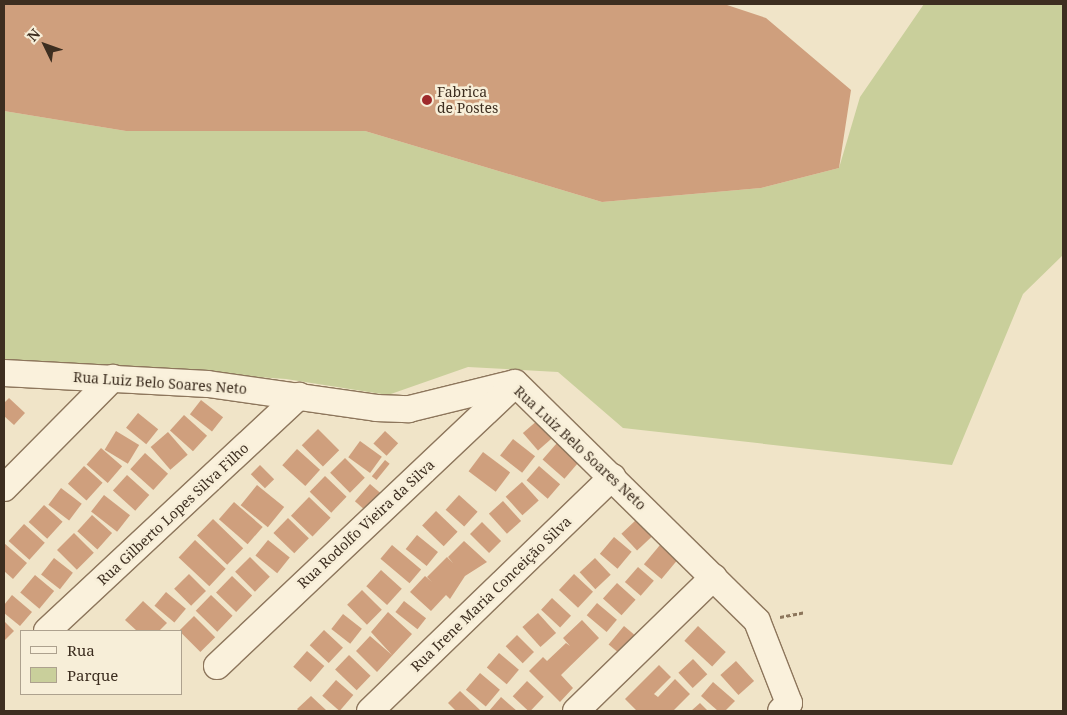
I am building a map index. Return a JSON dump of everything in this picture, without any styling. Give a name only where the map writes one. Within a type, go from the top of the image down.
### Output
[{"type":"street","name":"Rua Luiz Belo Soares Neto","points":[[4,373],[208,384],[376,408],[410,409],[515,383],[757,621],[785,707]]},
{"type":"street","points":[[4,488],[113,378]]},
{"type":"street","name":"Rua Rodolfo Vieira da Silva","points":[[217,666],[515,383]]},
{"type":"street","name":"Rua Gilberto Lopes Silva Filho","points":[[48,630],[299,396]]},
{"type":"street","name":"Rua Irene Maria Conceição Silva","points":[[370,711],[612,477]]},
{"type":"street","points":[[576,711],[714,577]]},
{"type":"green space","points":[[924,4],[1063,4],[1063,255],[1023,294],[952,465],[623,428],[558,372],[468,367],[388,395],[286,379],[4,360],[4,111],[126,131],[365,131],[602,202],[761,188],[839,168],[860,97]]},
{"type":"building","name":"Fabrica de Postes","points":[[4,4],[724,4],[766,18],[851,90],[839,168],[761,188],[602,202],[365,131],[126,131],[4,111]]},
{"type":"building","points":[[9,398],[25,413],[14,425],[4,416],[4,403]]},
{"type":"building","points":[[201,400],[223,417],[212,431],[190,414]]},
{"type":"building","points":[[138,413],[158,429],[146,444],[126,428]]},
{"type":"building","points":[[184,415],[207,436],[193,451],[170,431]]},
{"type":"building","points":[[538,420],[553,437],[538,450],[523,433]]},
{"type":"building","points":[[318,429],[339,450],[323,466],[302,445]]},
{"type":"building","points":[[116,431],[139,445],[128,464],[105,450]]},
{"type":"building","points":[[385,431],[398,443],[387,456],[373,443]]},
{"type":"building","points":[[168,432],[188,455],[170,470],[151,447]]},
{"type":"building","points":[[513,439],[535,456],[522,473],[500,456]]},
{"type":"building","points":[[360,441],[382,457],[370,473],[348,457]]},
{"type":"building","points":[[557,443],[579,462],[564,479],[543,460]]},
{"type":"building","points":[[101,448],[122,466],[108,483],[87,465]]},
{"type":"building","points":[[297,449],[320,470],[305,486],[282,465]]},
{"type":"building","points":[[483,452],[510,472],[496,492],[469,471]]},
{"type":"building","points":[[145,453],[168,474],[153,490],[130,469]]},
{"type":"building","points":[[345,458],[365,478],[350,493],[330,473]]},
{"type":"building","points":[[385,460],[390,464],[376,480],[372,476]]},
{"type":"building","points":[[260,465],[274,479],[265,488],[251,474]]},
{"type":"building","points":[[84,466],[103,483],[87,501],[68,484]]},
{"type":"building","points":[[539,466],[560,484],[548,499],[527,480]]},
{"type":"building","points":[[127,475],[149,495],[135,511],[113,491]]},
{"type":"building","points":[[325,476],[347,497],[331,513],[310,492]]},
{"type":"building","points":[[522,482],[539,501],[522,515],[506,497]]},
{"type":"building","points":[[370,484],[384,496],[368,513],[355,501]]},
{"type":"building","points":[[257,485],[284,507],[268,527],[241,505]]},
{"type":"building","points":[[61,488],[82,504],[69,520],[48,505]]},
{"type":"building","points":[[104,495],[130,515],[117,532],[91,512]]},
{"type":"building","points":[[459,495],[478,512],[464,527],[446,510]]},
{"type":"building","points":[[309,497],[331,518],[313,537],[291,516]]},
{"type":"building","points":[[503,501],[521,521],[507,534],[489,514]]},
{"type":"building","points":[[234,502],[263,527],[248,544],[219,519]]},
{"type":"building","points":[[44,505],[63,522],[47,539],[29,522]]},
{"type":"building","points":[[436,511],[458,532],[444,546],[422,525]]},
{"type":"building","points":[[92,515],[112,533],[97,549],[77,531]]},
{"type":"building","points":[[288,518],[309,538],[294,553],[273,533]]},
{"type":"building","points":[[213,519],[243,548],[227,565],[197,536]]},
{"type":"building","points":[[636,520],[652,537],[637,550],[621,534]]},
{"type":"building","points":[[482,522],[501,541],[489,553],[470,534]]},
{"type":"building","points":[[24,524],[45,543],[29,560],[9,541]]},
{"type":"building","points":[[74,533],[94,553],[77,570],[57,550]]},
{"type":"building","points":[[417,535],[438,552],[427,566],[406,549]]},
{"type":"building","points":[[614,537],[632,552],[617,569],[600,554]]},
{"type":"building","points":[[195,540],[226,569],[209,586],[179,558]]},
{"type":"building","points":[[268,540],[290,558],[277,573],[255,556]]},
{"type":"building","points":[[464,541],[487,562],[465,576],[450,599],[446,595],[431,611],[410,592],[425,576],[432,582],[427,577],[447,557],[453,563],[448,557]]},
{"type":"building","points":[[4,543],[27,563],[13,579],[4,571]]},
{"type":"building","points":[[392,545],[421,569],[410,583],[380,559]]},
{"type":"building","points":[[660,545],[678,560],[662,579],[644,564]]},
{"type":"building","points":[[250,557],[270,577],[255,592],[235,572]]},
{"type":"building","points":[[54,558],[73,573],[60,589],[41,575]]},
{"type":"building","points":[[595,558],[611,575],[595,589],[580,572]]},
{"type":"building","points":[[638,567],[654,581],[641,596],[625,582]]},
{"type":"building","points":[[381,570],[402,589],[387,605],[366,586]]},
{"type":"building","points":[[189,574],[206,591],[191,606],[174,589]]},
{"type":"building","points":[[574,574],[593,592],[578,608],[559,590]]},
{"type":"building","points":[[35,575],[54,591],[39,609],[20,593]]},
{"type":"building","points":[[232,576],[252,595],[236,612],[216,593]]},
{"type":"building","points":[[617,583],[636,600],[622,615],[603,599]]},
{"type":"building","points":[[362,590],[382,610],[367,625],[347,605]]},
{"type":"building","points":[[166,592],[186,609],[174,623],[154,606]]},
{"type":"building","points":[[12,595],[32,612],[20,626],[4,613],[4,605]]},
{"type":"building","points":[[211,595],[233,616],[217,632],[196,611]]},
{"type":"building","points":[[552,598],[571,616],[560,627],[541,610]]},
{"type":"building","points":[[143,601],[167,623],[160,630],[136,630],[125,620]]},
{"type":"building","points":[[404,601],[426,618],[417,629],[395,612]]},
{"type":"building","points":[[597,603],[617,620],[607,632],[587,615]]},
{"type":"building","points":[[388,612],[412,634],[377,672],[356,651],[370,636],[392,655],[371,632]]},
{"type":"building","points":[[538,613],[556,633],[540,647],[522,627]]},
{"type":"building","points":[[343,614],[362,629],[350,644],[331,629]]},
{"type":"building","points":[[194,616],[215,637],[200,652],[180,630]]},
{"type":"building","points":[[582,620],[599,638],[561,675],[573,688],[560,702],[529,671],[543,657],[547,661],[566,643],[570,646],[563,638]]},
{"type":"building","points":[[4,621],[14,631],[4,641]]},
{"type":"building","points":[[624,626],[637,637],[622,655],[609,644]]},
{"type":"building","points":[[698,626],[726,652],[712,667],[684,641]]},
{"type":"building","points":[[324,630],[343,648],[329,663],[310,645]]},
{"type":"building","points":[[517,635],[534,652],[523,663],[506,646]]},
{"type":"building","points":[[307,651],[324,666],[311,682],[293,667]]},
{"type":"building","points":[[499,653],[519,670],[507,684],[487,668]]},
{"type":"building","points":[[349,655],[371,676],[357,690],[335,669]]},
{"type":"building","points":[[693,659],[707,674],[693,688],[678,673]]},
{"type":"building","points":[[736,661],[754,681],[738,695],[720,675]]},
{"type":"building","points":[[659,665],[671,677],[654,694],[658,697],[675,679],[690,694],[673,711],[637,711],[625,699]]},
{"type":"building","points":[[480,673],[500,690],[486,707],[466,690]]},
{"type":"building","points":[[336,680],[353,695],[340,711],[322,696]]},
{"type":"building","points":[[527,681],[544,697],[528,711],[513,696]]},
{"type":"building","points":[[713,682],[735,701],[725,711],[718,711],[701,696]]},
{"type":"building","points":[[460,691],[479,711],[456,711],[448,703]]},
{"type":"building","points":[[311,696],[327,711],[299,711],[297,709]]},
{"type":"building","points":[[501,697],[517,711],[489,711]]},
{"type":"building","points":[[700,703],[708,711],[691,711]]},
{"type":"place","name":"Fabrica de Postes","points":[[427,100]]}]
